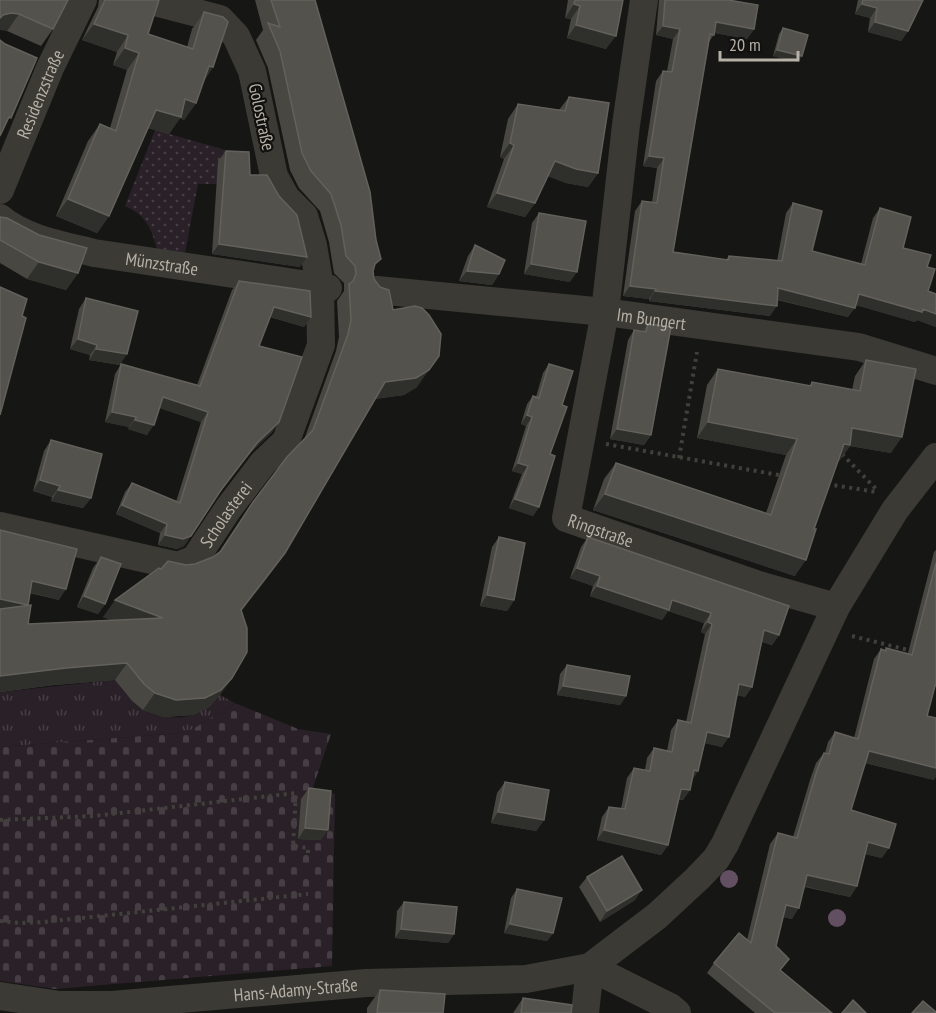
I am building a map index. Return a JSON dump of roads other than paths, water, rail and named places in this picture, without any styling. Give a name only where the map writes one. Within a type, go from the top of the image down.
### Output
[{"type":"street","name":"Residenzstraße","points":[[0,190],[40,63],[82,0]]},
{"type":"street","name":"Golostraße","points":[[147,0],[220,19],[236,36],[252,71],[274,176],[286,198],[304,216],[324,288]]},
{"type":"street","name":"Im Bungert","points":[[644,0],[626,125],[605,312],[859,347],[936,371]]},
{"type":"street","name":"Münzstraße","points":[[0,218],[11,228],[56,244],[94,253],[324,288]]},
{"type":"street","name":"Scholasterei","points":[[0,526],[178,566],[195,559],[228,508],[263,463],[286,441],[321,345],[324,288]]},
{"type":"street","points":[[377,290],[605,312]]},
{"type":"street","name":"Ringstraße","points":[[605,312],[566,518],[762,586],[830,618]]},
{"type":"street","points":[[585,1013],[590,967],[657,916],[716,859],[830,618],[895,510],[936,457]]},
{"type":"street","points":[[590,967],[670,1007],[677,1013]]},
{"type":"street","name":"Hans-Adamy-Straße","points":[[0,996],[60,1005],[112,1005],[366,983],[526,979],[590,967]]}]
